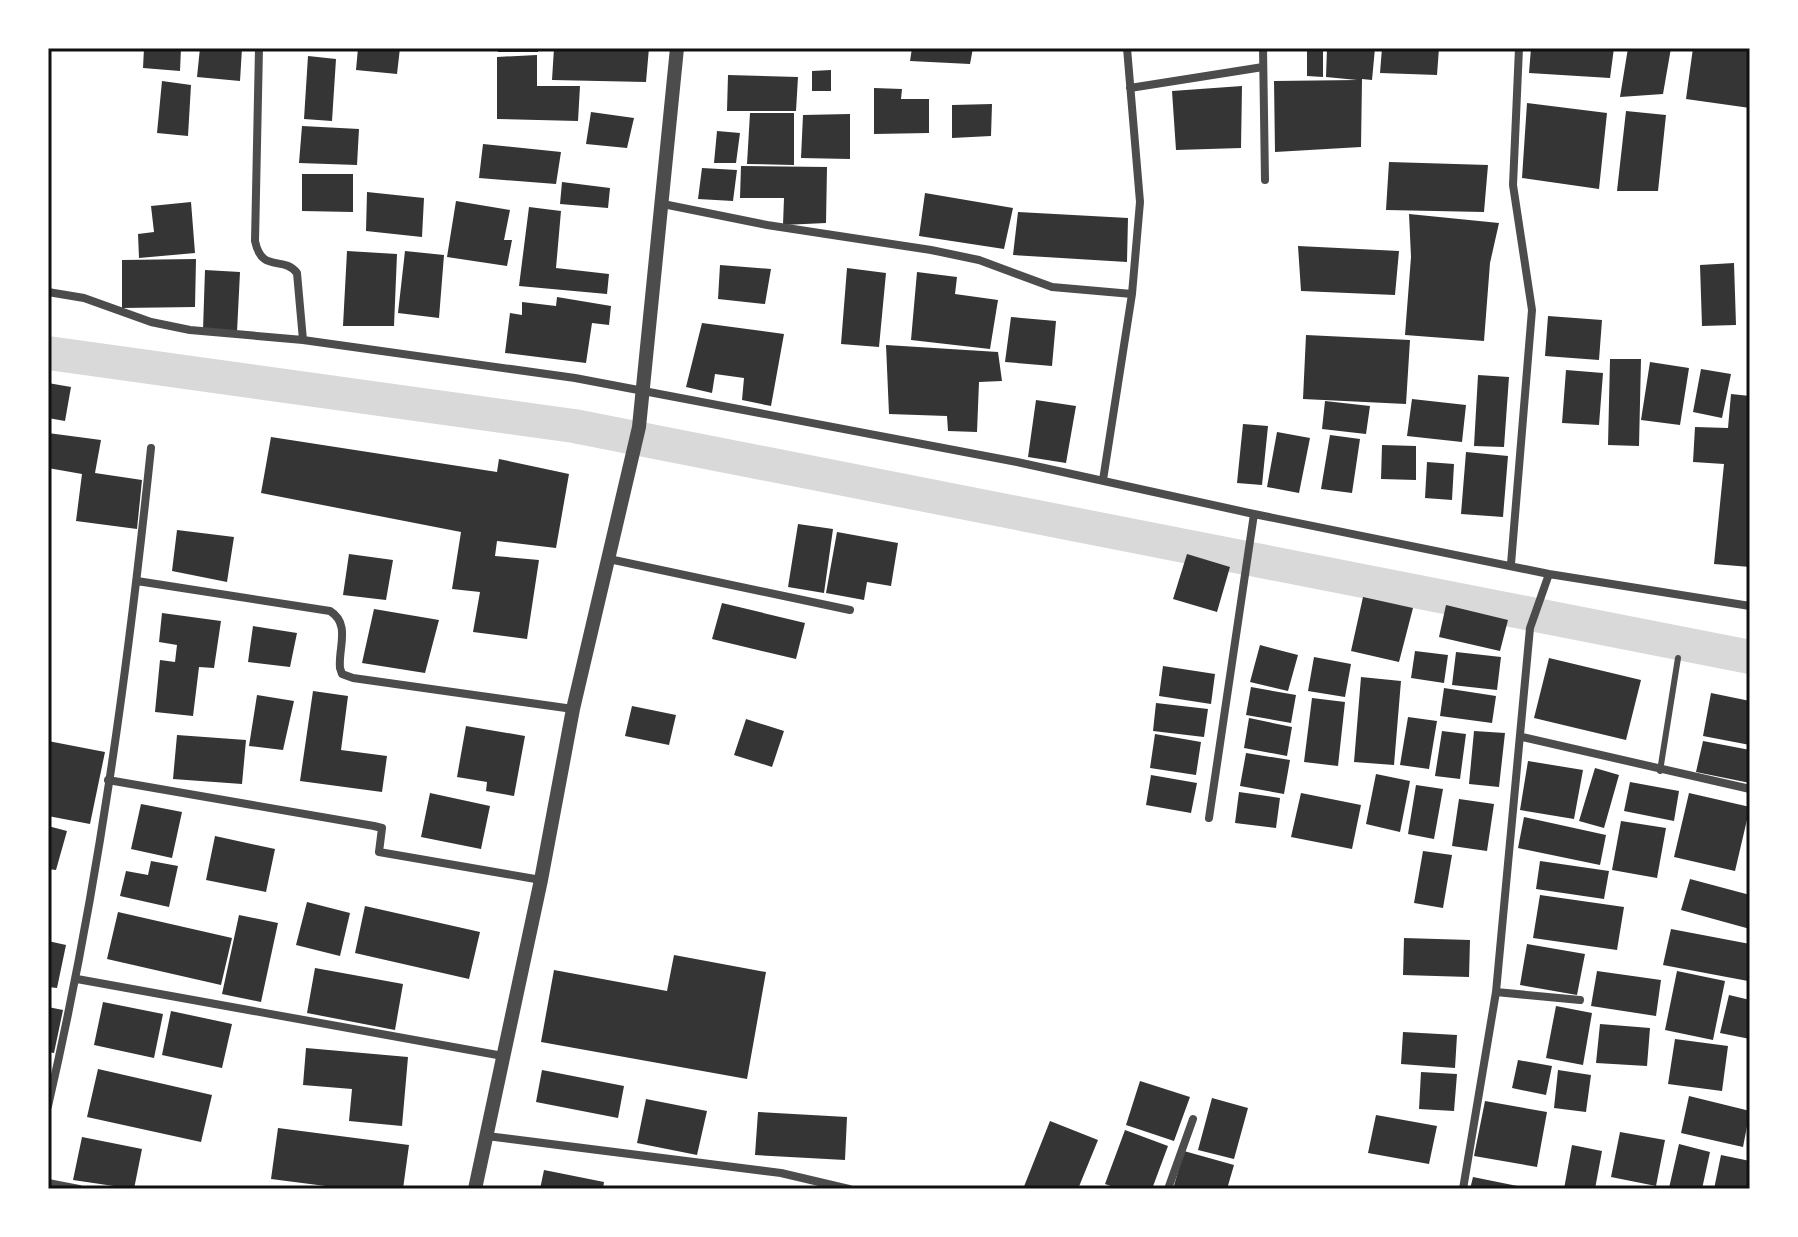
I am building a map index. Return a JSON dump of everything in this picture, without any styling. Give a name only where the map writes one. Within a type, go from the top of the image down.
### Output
[{"type":"street","points":[[259,48],[255,241],[257,253],[264,260],[292,267],[297,273],[303,340]]},
{"type":"street","points":[[475,1189],[541,880],[573,709],[639,427],[645,393],[677,48]]},
{"type":"street","points":[[1103,480],[1132,294],[1140,202],[1127,48]]},
{"type":"street","points":[[1263,48],[1265,180]]},
{"type":"street","points":[[1511,564],[1532,310],[1513,185],[1519,48]]},
{"type":"street","points":[[1130,88],[1263,67]]},
{"type":"street","points":[[663,204],[767,225],[979,260],[1052,287],[1132,294]]},
{"type":"street","points":[[48,292],[84,298],[151,322],[190,330],[303,340],[472,362],[1103,480],[1549,574],[1750,606]]},
{"type":"street","points":[[48,1106],[77,979],[137,581],[151,448]]},
{"type":"street","points":[[1209,818],[1254,514]]},
{"type":"street","points":[[609,559],[850,610]]},
{"type":"street","points":[[1463,1189],[1496,992],[1530,628],[1549,574]]},
{"type":"street","points":[[137,581],[330,611],[338,616],[342,627],[342,674],[353,678],[573,709]]},
{"type":"street","points":[[1522,737],[1660,771],[1750,789]]},
{"type":"street","points":[[108,780],[374,826],[382,828],[379,852],[541,880]]},
{"type":"street","points":[[77,979],[503,1056]]},
{"type":"street","points":[[1496,992],[1580,1000]]},
{"type":"street","points":[[1168,1189],[1193,1119]]},
{"type":"street","points":[[487,1136],[781,1173],[849,1189]]},
{"type":"street","points":[[48,1183],[79,1189]]},
{"type":"lane","points":[[1660,771],[1678,658]]},
{"type":"building","points":[[144,48],[181,48],[180,71],[143,68]]},
{"type":"building","points":[[200,48],[242,48],[240,81],[197,77]]},
{"type":"building","points":[[358,48],[400,48],[397,74],[356,70]]},
{"type":"building","points":[[497,48],[538,48],[538,52],[498,52]]},
{"type":"building","points":[[554,48],[649,48],[646,82],[552,80]]},
{"type":"building","points":[[735,48],[793,48],[793,51],[735,51]]},
{"type":"building","points":[[912,48],[973,48],[970,64],[910,61]]},
{"type":"building","points":[[1307,48],[1323,48],[1323,77],[1307,76]]},
{"type":"building","points":[[1327,48],[1375,48],[1372,80],[1362,79],[1361,147],[1275,152],[1274,81],[1357,80],[1326,77]]},
{"type":"building","points":[[1382,48],[1439,48],[1437,75],[1380,73]]},
{"type":"building","points":[[1531,48],[1614,48],[1610,78],[1529,73]]},
{"type":"building","points":[[1628,48],[1671,48],[1663,94],[1620,97]]},
{"type":"building","points":[[1693,48],[1750,48],[1750,108],[1686,99]]},
{"type":"building","points":[[537,55],[537,86],[580,86],[578,121],[497,119],[497,57]]},
{"type":"building","points":[[308,56],[336,59],[332,121],[304,119]]},
{"type":"building","points":[[831,70],[831,91],[812,91],[812,71]]},
{"type":"building","points":[[728,75],[798,77],[796,111],[727,111]]},
{"type":"building","points":[[162,81],[191,85],[188,136],[157,133]]},
{"type":"building","points":[[1242,86],[1241,148],[1176,150],[1172,91]]},
{"type":"building","points":[[874,88],[902,89],[901,99],[929,99],[929,133],[874,134]]},
{"type":"building","points":[[1527,103],[1607,113],[1599,189],[1522,178]]},
{"type":"building","points":[[992,104],[991,136],[952,138],[952,105]]},
{"type":"building","points":[[1626,111],[1666,115],[1658,191],[1617,191]]},
{"type":"building","points":[[591,112],[634,118],[627,148],[586,144]]},
{"type":"building","points":[[750,113],[794,113],[794,165],[747,164]]},
{"type":"building","points":[[850,114],[850,159],[801,158],[803,115]]},
{"type":"building","points":[[302,126],[359,129],[357,165],[299,163]]},
{"type":"building","points":[[717,131],[740,133],[736,163],[714,163]]},
{"type":"building","points":[[483,144],[561,152],[556,184],[479,178]]},
{"type":"building","points":[[1389,162],[1488,165],[1484,212],[1386,210]]},
{"type":"building","points":[[741,166],[827,167],[826,223],[783,225],[784,198],[740,198]]},
{"type":"building","points":[[702,168],[737,170],[733,201],[698,199]]},
{"type":"building","points":[[302,174],[353,174],[353,212],[302,211]]},
{"type":"building","points":[[562,182],[610,188],[608,208],[560,204]]},
{"type":"building","points":[[367,192],[424,198],[422,237],[366,231]]},
{"type":"building","points":[[925,193],[1013,208],[1004,249],[919,236]]},
{"type":"building","points":[[456,201],[510,210],[504,240],[512,240],[507,266],[447,257]]},
{"type":"building","points":[[191,202],[195,253],[139,258],[138,234],[154,232],[151,206]]},
{"type":"building","points":[[529,207],[561,211],[556,268],[609,274],[607,294],[519,286]]},
{"type":"building","points":[[1018,212],[1128,218],[1127,262],[1013,255]]},
{"type":"building","points":[[1409,214],[1499,223],[1490,263],[1484,341],[1405,335],[1411,257]]},
{"type":"building","points":[[1298,246],[1399,251],[1395,295],[1301,291]]},
{"type":"building","points":[[347,251],[397,254],[394,326],[343,326]]},
{"type":"building","points":[[405,251],[444,255],[439,318],[398,313]]},
{"type":"building","points":[[196,259],[195,307],[122,308],[122,260]]},
{"type":"building","points":[[1734,263],[1736,325],[1702,326],[1700,265]]},
{"type":"building","points":[[720,265],[771,269],[765,304],[718,299]]},
{"type":"building","points":[[847,268],[886,273],[879,347],[841,344]]},
{"type":"building","points":[[205,270],[240,272],[237,332],[203,330]]},
{"type":"building","points":[[917,272],[957,277],[955,294],[998,300],[990,349],[911,340]]},
{"type":"building","points":[[557,297],[611,306],[609,325],[592,323],[586,363],[505,353],[510,313],[522,315],[522,302],[556,306]]},
{"type":"building","points":[[1548,316],[1602,320],[1599,360],[1545,356]]},
{"type":"building","points":[[1011,317],[1056,321],[1052,366],[1005,362]]},
{"type":"building","points":[[702,323],[784,334],[771,406],[742,400],[744,378],[715,374],[712,393],[686,387]]},
{"type":"building","points":[[1306,335],[1410,340],[1406,404],[1303,399]]},
{"type":"building","points":[[886,345],[998,352],[1002,381],[979,382],[977,432],[948,431],[947,416],[889,414]]},
{"type":"building","points":[[1610,359],[1641,359],[1639,446],[1608,445]]},
{"type":"building","points":[[1650,362],[1689,368],[1680,425],[1641,420]]},
{"type":"building","points":[[1701,369],[1731,374],[1722,418],[1693,412]]},
{"type":"building","points":[[1566,370],[1603,373],[1599,425],[1562,423]]},
{"type":"building","points":[[1478,375],[1509,377],[1504,447],[1474,446]]},
{"type":"building","points":[[48,383],[71,387],[65,421],[48,418]]},
{"type":"building","points":[[1731,394],[1750,396],[1750,567],[1714,564],[1724,464],[1693,462],[1695,427],[1728,428]]},
{"type":"building","points":[[1412,399],[1466,405],[1462,442],[1407,436]]},
{"type":"building","points":[[1036,400],[1076,406],[1066,463],[1028,457]]},
{"type":"building","points":[[1325,401],[1370,406],[1366,434],[1322,429]]},
{"type":"building","points":[[1243,424],[1268,426],[1262,485],[1237,483]]},
{"type":"building","points":[[1277,432],[1310,438],[1299,493],[1267,487]]},
{"type":"building","points":[[48,433],[101,440],[95,473],[142,480],[137,529],[76,521],[82,474],[48,468]]},
{"type":"building","points":[[1330,435],[1360,439],[1352,493],[1321,489]]},
{"type":"building","points":[[271,437],[497,472],[499,459],[569,474],[556,548],[497,541],[495,556],[539,560],[527,639],[473,632],[480,592],[452,589],[461,532],[261,493]]},
{"type":"building","points":[[1382,445],[1416,446],[1416,480],[1381,479]]},
{"type":"building","points":[[1466,452],[1508,456],[1503,517],[1461,514]]},
{"type":"building","points":[[1427,462],[1454,464],[1452,500],[1425,498]]},
{"type":"building","points":[[798,524],[833,529],[824,593],[788,587]]},
{"type":"building","points":[[177,530],[234,537],[227,582],[172,571]]},
{"type":"building","points":[[837,532],[898,543],[891,586],[867,582],[864,600],[826,593]]},
{"type":"building","points":[[349,554],[393,560],[386,600],[343,595]]},
{"type":"building","points":[[1187,554],[1230,567],[1217,612],[1173,599]]},
{"type":"building","points":[[1363,597],[1413,608],[1399,662],[1351,651]]},
{"type":"building","points":[[722,603],[805,623],[796,659],[712,639]]},
{"type":"building","points":[[1446,605],[1508,620],[1500,651],[1439,637]]},
{"type":"building","points":[[374,609],[439,620],[425,673],[362,663]]},
{"type":"building","points":[[162,613],[221,621],[214,668],[199,667],[193,716],[155,712],[160,660],[175,662],[177,645],[159,642]]},
{"type":"building","points":[[253,626],[297,633],[290,667],[248,662]]},
{"type":"building","points":[[1260,645],[1298,655],[1288,691],[1250,682]]},
{"type":"building","points":[[1415,651],[1448,655],[1444,683],[1411,678]]},
{"type":"building","points":[[1456,652],[1501,657],[1497,690],[1452,685]]},
{"type":"building","points":[[1314,657],[1351,664],[1345,697],[1308,691]]},
{"type":"building","points":[[1549,658],[1641,680],[1626,740],[1534,718]]},
{"type":"building","points":[[1163,666],[1215,674],[1211,704],[1159,696]]},
{"type":"building","points":[[1361,677],[1401,681],[1394,765],[1354,762]]},
{"type":"building","points":[[1251,687],[1296,695],[1291,723],[1246,715]]},
{"type":"building","points":[[1444,688],[1496,696],[1492,723],[1440,716]]},
{"type":"building","points":[[313,691],[348,696],[341,750],[387,756],[382,792],[300,781]]},
{"type":"building","points":[[1711,693],[1750,701],[1750,745],[1703,736]]},
{"type":"building","points":[[257,695],[294,701],[283,750],[249,746]]},
{"type":"building","points":[[1312,698],[1345,702],[1338,766],[1304,762]]},
{"type":"building","points":[[1156,703],[1208,709],[1204,737],[1153,731]]},
{"type":"building","points":[[632,706],[676,715],[669,745],[625,736]]},
{"type":"building","points":[[1408,717],[1437,721],[1429,769],[1400,765]]},
{"type":"building","points":[[1249,718],[1292,727],[1287,756],[1244,748]]},
{"type":"building","points":[[746,719],[784,731],[772,767],[734,755]]},
{"type":"building","points":[[466,726],[525,736],[514,796],[486,791],[487,782],[457,777]]},
{"type":"building","points":[[1442,731],[1466,734],[1460,779],[1435,776]]},
{"type":"building","points":[[1474,731],[1505,733],[1499,787],[1469,784]]},
{"type":"building","points":[[1155,734],[1201,742],[1196,775],[1150,768]]},
{"type":"building","points":[[177,735],[246,740],[242,784],[173,779]]},
{"type":"building","points":[[48,741],[105,752],[90,824],[48,816]]},
{"type":"building","points":[[1703,741],[1750,750],[1750,783],[1696,772]]},
{"type":"building","points":[[1246,753],[1290,760],[1284,794],[1240,786]]},
{"type":"building","points":[[1528,761],[1583,770],[1574,819],[1520,810]]},
{"type":"building","points":[[1595,768],[1619,775],[1604,828],[1579,821]]},
{"type":"building","points":[[1376,774],[1410,781],[1400,832],[1366,824]]},
{"type":"building","points":[[1151,775],[1197,783],[1191,813],[1146,805]]},
{"type":"building","points":[[1630,782],[1679,791],[1674,821],[1624,811]]},
{"type":"building","points":[[1416,785],[1443,789],[1434,839],[1408,834]]},
{"type":"building","points":[[1239,792],[1280,798],[1276,828],[1235,823]]},
{"type":"building","points":[[430,793],[490,806],[481,849],[421,837]]},
{"type":"building","points":[[1301,793],[1361,805],[1352,849],[1291,837]]},
{"type":"building","points":[[1689,793],[1750,807],[1735,871],[1674,857]]},
{"type":"building","points":[[1459,799],[1494,804],[1487,851],[1452,846]]},
{"type":"building","points":[[141,804],[182,812],[172,858],[131,849]]},
{"type":"building","points":[[1524,817],[1606,835],[1600,865],[1518,848]]},
{"type":"building","points":[[1621,821],[1666,828],[1657,878],[1612,870]]},
{"type":"building","points":[[48,826],[67,831],[56,870],[48,869]]},
{"type":"building","points":[[215,836],[275,849],[266,892],[206,880]]},
{"type":"building","points":[[1423,851],[1452,855],[1443,908],[1414,903]]},
{"type":"building","points":[[151,861],[178,866],[169,907],[120,896],[126,871],[148,875]]},
{"type":"building","points":[[1540,861],[1609,871],[1604,899],[1536,889]]},
{"type":"building","points":[[1690,879],[1750,895],[1750,929],[1681,910]]},
{"type":"building","points":[[1540,895],[1624,907],[1617,950],[1533,938]]},
{"type":"building","points":[[307,902],[350,913],[340,956],[296,945]]},
{"type":"building","points":[[365,906],[480,932],[469,979],[355,953]]},
{"type":"building","points":[[118,912],[232,938],[221,985],[107,959]]},
{"type":"building","points":[[239,915],[278,923],[261,1002],[222,994]]},
{"type":"building","points":[[1671,929],[1750,944],[1748,981],[1663,965]]},
{"type":"building","points":[[1404,938],[1470,940],[1469,977],[1403,975]]},
{"type":"building","points":[[48,941],[66,945],[57,988],[48,987]]},
{"type":"building","points":[[1527,944],[1585,954],[1577,995],[1520,985]]},
{"type":"building","points":[[674,955],[766,972],[747,1079],[541,1042],[554,970],[667,991]]},
{"type":"building","points":[[315,968],[403,984],[395,1030],[307,1013]]},
{"type":"building","points":[[1597,971],[1661,980],[1656,1016],[1591,1006]]},
{"type":"building","points":[[1677,971],[1725,981],[1713,1040],[1665,1030]]},
{"type":"building","points":[[1729,995],[1750,1000],[1750,1039],[1720,1033]]},
{"type":"building","points":[[103,1002],[163,1014],[154,1058],[94,1045]]},
{"type":"building","points":[[1556,1006],[1592,1013],[1583,1065],[1546,1058]]},
{"type":"building","points":[[48,1007],[63,1010],[54,1053],[48,1052]]},
{"type":"building","points":[[171,1011],[232,1024],[222,1068],[162,1055]]},
{"type":"building","points":[[1600,1024],[1650,1028],[1647,1066],[1596,1063]]},
{"type":"building","points":[[1403,1032],[1457,1035],[1455,1068],[1401,1064]]},
{"type":"building","points":[[1675,1039],[1728,1046],[1722,1091],[1668,1084]]},
{"type":"building","points":[[306,1048],[408,1057],[402,1126],[349,1121],[352,1089],[303,1085]]},
{"type":"building","points":[[1518,1060],[1552,1066],[1546,1095],[1512,1088]]},
{"type":"building","points":[[98,1069],[212,1095],[201,1142],[87,1117]]},
{"type":"building","points":[[542,1070],[624,1086],[618,1118],[536,1102]]},
{"type":"building","points":[[1558,1070],[1591,1075],[1586,1112],[1554,1108]]},
{"type":"building","points":[[1421,1072],[1457,1074],[1454,1111],[1419,1109]]},
{"type":"building","points":[[1140,1081],[1190,1097],[1174,1141],[1126,1125]]},
{"type":"building","points":[[1689,1096],[1750,1111],[1743,1147],[1681,1133]]},
{"type":"building","points":[[1212,1098],[1248,1108],[1234,1159],[1198,1150]]},
{"type":"building","points":[[646,1099],[707,1111],[697,1155],[637,1143]]},
{"type":"building","points":[[1485,1101],[1547,1112],[1537,1167],[1474,1156]]},
{"type":"building","points":[[758,1112],[847,1117],[845,1160],[755,1155]]},
{"type":"building","points":[[1376,1115],[1437,1126],[1429,1164],[1368,1153]]},
{"type":"building","points":[[1050,1121],[1098,1140],[1078,1189],[1023,1189]]},
{"type":"building","points":[[278,1128],[409,1145],[403,1189],[349,1189],[271,1179]]},
{"type":"building","points":[[1125,1130],[1168,1146],[1152,1189],[1119,1189],[1105,1184]]},
{"type":"building","points":[[1620,1132],[1665,1140],[1656,1186],[1611,1177]]},
{"type":"building","points":[[82,1137],[142,1149],[134,1189],[73,1180]]},
{"type":"building","points":[[1679,1144],[1710,1152],[1702,1189],[1669,1188]]},
{"type":"building","points":[[1572,1145],[1602,1151],[1595,1189],[1564,1189]]},
{"type":"building","points":[[1184,1151],[1234,1165],[1227,1189],[1173,1189]]},
{"type":"building","points":[[1721,1155],[1750,1161],[1750,1189],[1714,1189]]},
{"type":"building","points":[[544,1170],[604,1182],[603,1189],[540,1189]]},
{"type":"building","points":[[1473,1177],[1527,1188],[1527,1189],[1470,1189]]},
{"type":"waterway","points":[[48,353],[574,426],[1750,657]]}]
